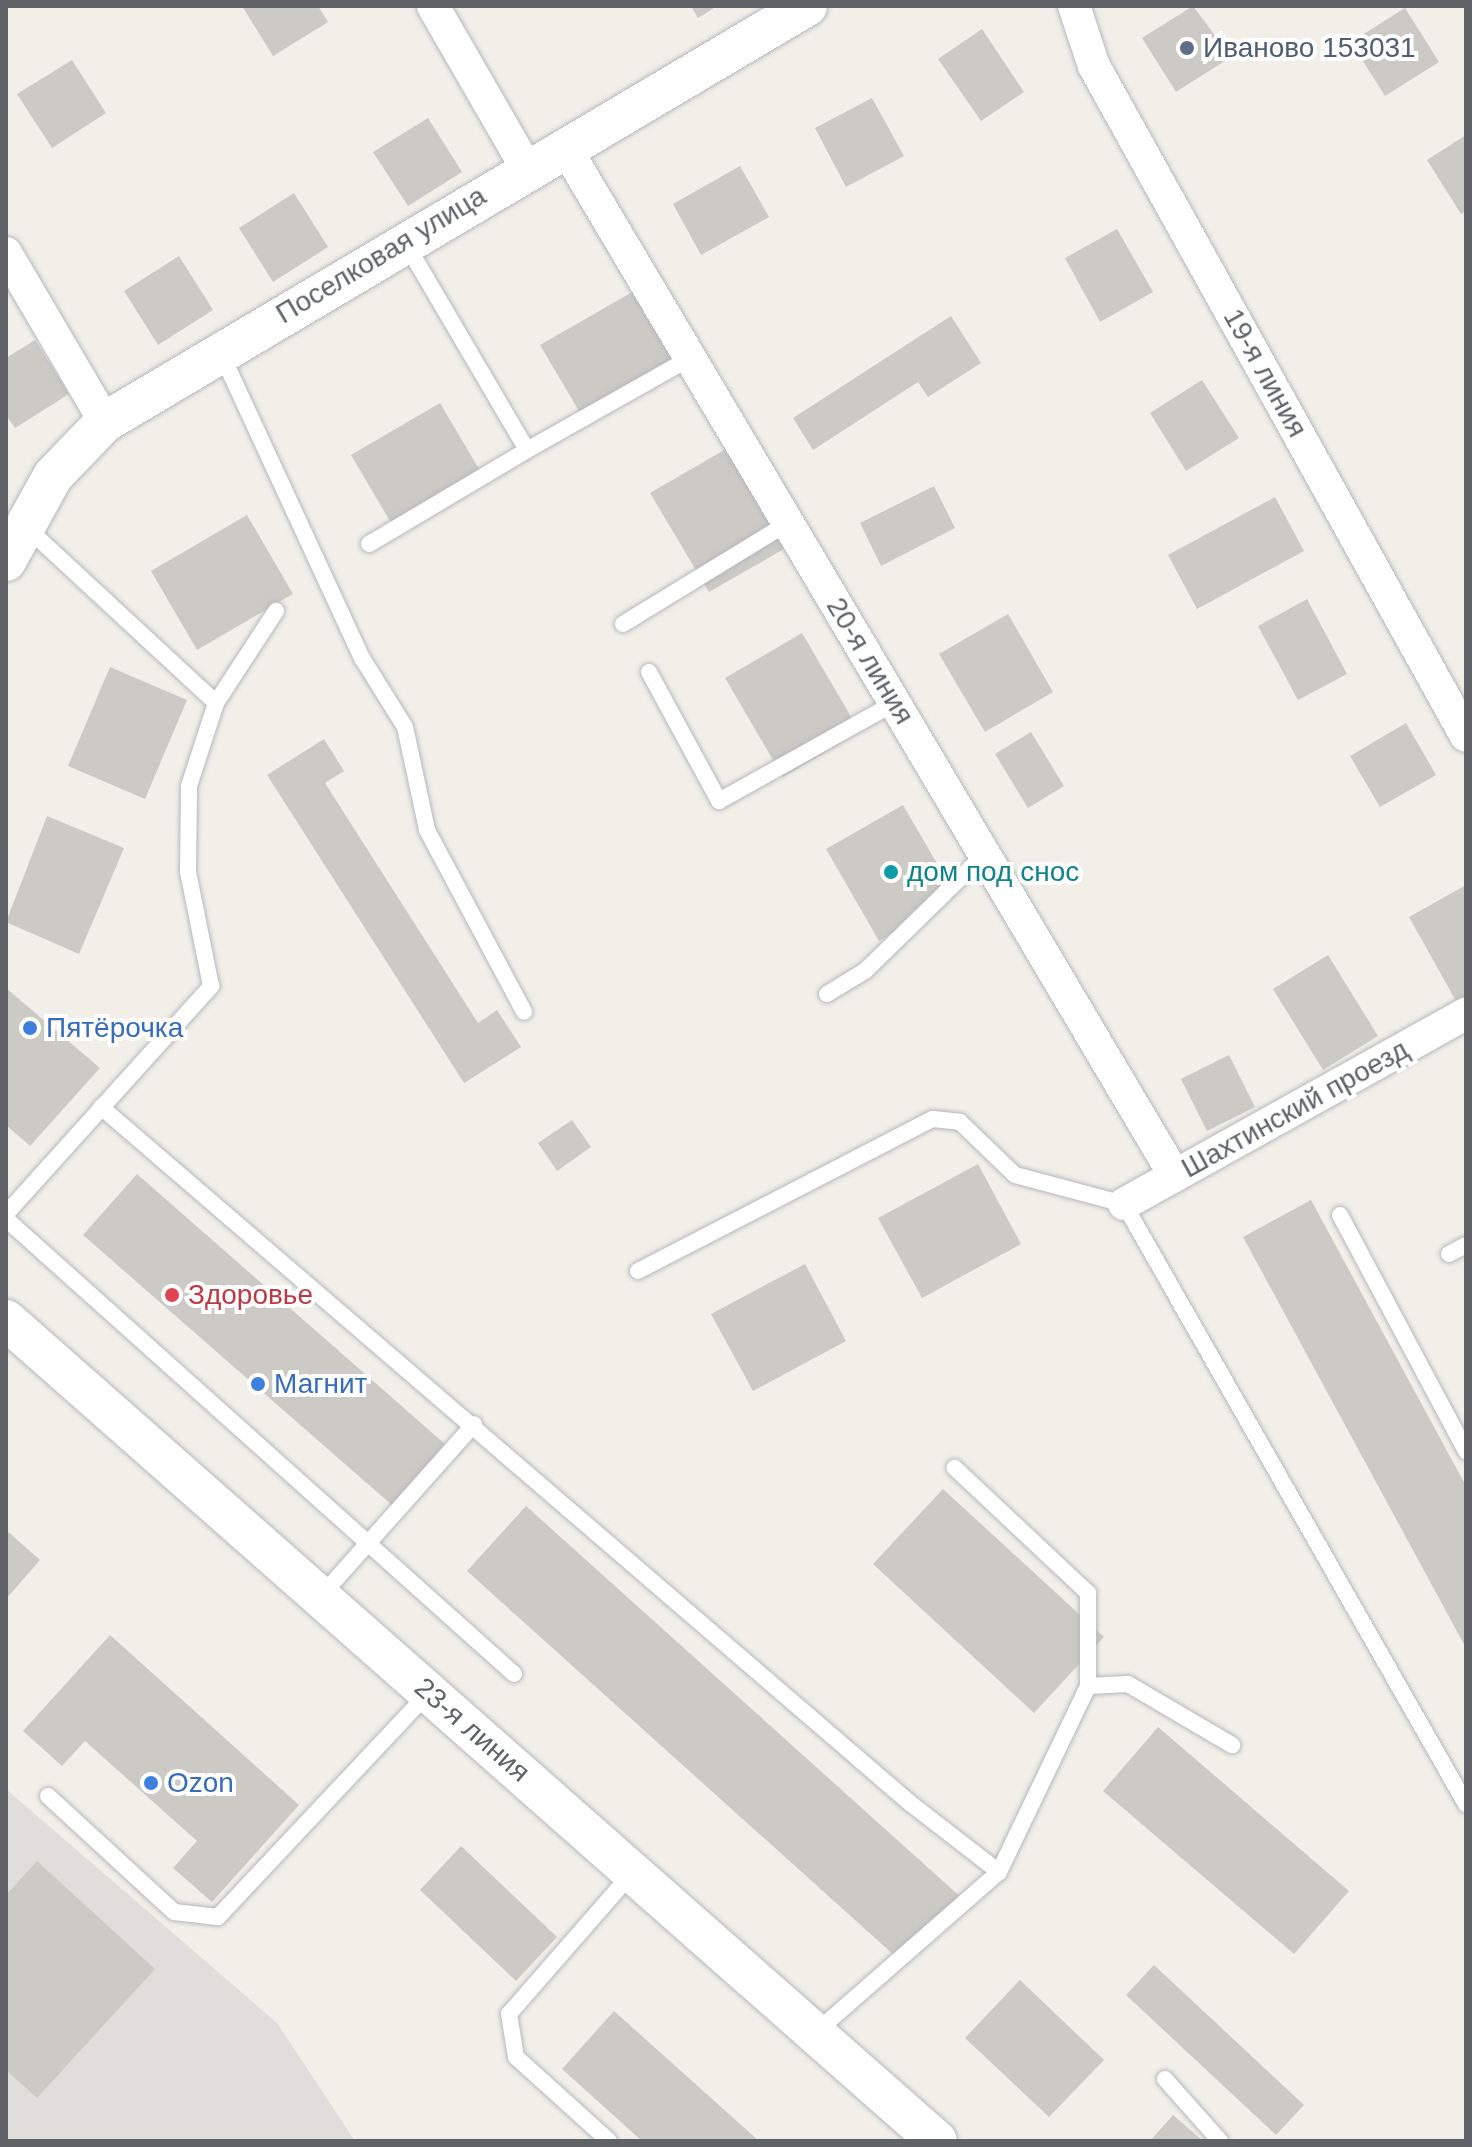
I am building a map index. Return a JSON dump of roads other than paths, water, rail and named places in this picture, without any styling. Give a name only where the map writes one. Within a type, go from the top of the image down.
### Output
[{"type":"street","points":[[433,6],[527,169]]},
{"type":"street","name":"Поселковая улица","points":[[6,561],[53,476],[105,422],[404,241],[807,6]]},
{"type":"street","name":"19-я линия","points":[[1074,6],[1094,66],[1466,736]]},
{"type":"street","name":"20-я линия","points":[[565,147],[1175,1176]]},
{"type":"street","points":[[6,253],[105,422]]},
{"type":"street","name":"Шахтинский проезд","points":[[1124,1204],[1466,1014]]},
{"type":"street","name":"23-я линия","points":[[6,1320],[937,2141]]},
{"type":"lane","points":[[404,241],[527,450]]},
{"type":"lane","points":[[220,351],[362,658],[405,727],[427,830],[524,1012]]},
{"type":"lane","points":[[369,544],[690,358]]},
{"type":"lane","points":[[623,624],[788,523]]},
{"type":"lane","points":[[25,525],[216,703]]},
{"type":"lane","points":[[276,611],[216,703],[189,786],[188,872],[211,986],[6,1216],[514,1674]]},
{"type":"lane","points":[[649,672],[719,801],[894,703]]},
{"type":"lane","points":[[827,994],[865,971],[984,855]]},
{"type":"lane","points":[[101,1107],[474,1424],[910,1803],[999,1872]]},
{"type":"lane","points":[[638,1271],[933,1119],[960,1122],[1015,1175],[1124,1204],[1466,1804]]},
{"type":"lane","points":[[1340,1215],[1466,1451]]},
{"type":"lane","points":[[1449,1254],[1466,1245]]},
{"type":"lane","points":[[321,1596],[474,1424]]},
{"type":"lane","points":[[815,2033],[999,1872],[1088,1686],[1088,1593],[955,1468]]},
{"type":"lane","points":[[1088,1686],[1128,1684],[1232,1745]]},
{"type":"lane","points":[[48,1796],[174,1912],[218,1917],[429,1691]]},
{"type":"lane","points":[[609,2141],[516,2057],[509,2014],[633,1872]]},
{"type":"lane","points":[[1165,2079],[1220,2141]]},
{"type":"place","name":"Иваново 153031","points":[[1187,48]]},
{"type":"place","name":"дом под снос","points":[[891,872]]},
{"type":"place","name":"Пятёрочка","points":[[30,1028]]},
{"type":"place","name":"Здоровье","points":[[172,1295]]},
{"type":"place","name":"Магнит","points":[[258,1384]]},
{"type":"place","name":"Ozon","points":[[151,1783]]}]
